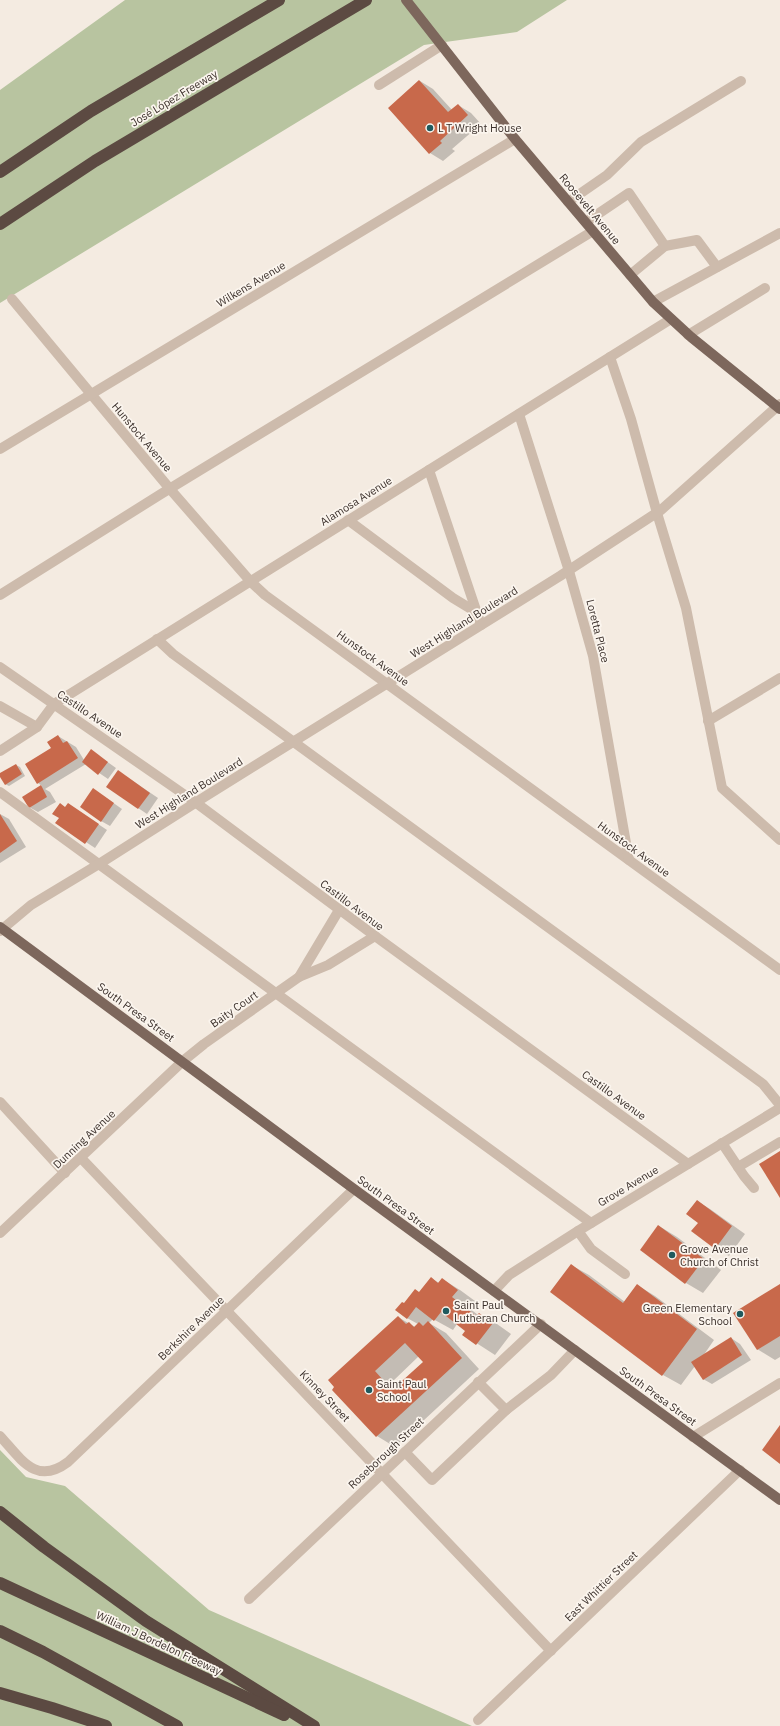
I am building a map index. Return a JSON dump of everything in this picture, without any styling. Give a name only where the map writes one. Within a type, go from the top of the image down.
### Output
[{"type":"highway","points":[[0,172],[91,111],[279,0]]},
{"type":"highway","name":"José López Freeway","points":[[0,224],[95,161],[366,0]]},
{"type":"highway","points":[[0,1512],[44,1547],[146,1621],[314,1726]]},
{"type":"highway","name":"William J Bordelon Freeway","points":[[0,1583],[308,1726]]},
{"type":"highway","points":[[0,1631],[43,1652],[177,1726]]},
{"type":"highway","points":[[0,1693],[106,1726]]},
{"type":"main road","name":"Roosevelt Avenue","points":[[406,0],[515,139],[653,302],[688,334],[779,406]]},
{"type":"main road","name":"South Presa Street","points":[[1,928],[183,1061],[354,1189],[541,1324],[780,1500]]},
{"type":"street","points":[[379,85],[442,45]]},
{"type":"street","points":[[568,202],[622,163],[641,142],[740,81]]},
{"type":"street","name":"Wilkens Avenue","points":[[0,449],[515,139]]},
{"type":"street","points":[[586,222],[629,193],[666,246]]},
{"type":"street","points":[[0,595],[170,489],[593,231]]},
{"type":"street","points":[[653,302],[780,233]]},
{"type":"street","points":[[630,275],[666,246],[697,240],[717,267]]},
{"type":"street","points":[[688,334],[766,288]]},
{"type":"street","name":"Hunstock Avenue","points":[[12,300],[170,489],[251,582],[265,595],[388,683],[780,970]]},
{"type":"street","name":"Alamosa Avenue","points":[[54,704],[671,319]]},
{"type":"street","points":[[610,357],[631,418],[657,513],[686,608],[722,788],[780,840]]},
{"type":"street","name":"West Highland Boulevard","points":[[1,928],[31,905],[569,571],[657,513],[779,406]]},
{"type":"street","name":"Loretta Place","points":[[519,414],[569,571],[593,656],[628,860]]},
{"type":"street","points":[[429,470],[481,625]]},
{"type":"street","points":[[348,520],[453,598],[476,612]]},
{"type":"street","points":[[157,639],[173,654],[763,1084],[780,1106]]},
{"type":"street","name":"Castillo Avenue","points":[[0,667],[195,802],[339,910],[688,1164]]},
{"type":"street","points":[[708,721],[780,678]]},
{"type":"street","points":[[0,751],[37,727],[54,704]]},
{"type":"street","points":[[0,706],[37,727]]},
{"type":"street","points":[[0,792],[591,1223]]},
{"type":"street","name":"Baity Court","points":[[299,977],[339,910]]},
{"type":"street","name":"Baity Court","points":[[183,1061],[204,1044],[277,994],[299,977],[328,965],[375,936]]},
{"type":"street","name":"Dunning Avenue","points":[[0,1233],[183,1061]]},
{"type":"street","points":[[0,1102],[65,1173]]},
{"type":"street","name":"Grove Avenue","points":[[494,1291],[509,1275],[780,1106]]},
{"type":"street","points":[[738,1167],[780,1142]]},
{"type":"street","points":[[722,1143],[754,1188]]},
{"type":"street","name":"Kinney Street","points":[[81,1158],[551,1651]]},
{"type":"street","name":"Berkshire Avenue","points":[[0,1436],[26,1464],[39,1471],[50,1472],[58,1469],[68,1462],[354,1189]]},
{"type":"street","points":[[578,1231],[591,1249],[625,1274]]},
{"type":"street","name":"Roseborough Street","points":[[249,1599],[541,1324]]},
{"type":"street","points":[[405,1452],[432,1480],[506,1410],[551,1375],[575,1350]]},
{"type":"street","points":[[478,1382],[506,1410]]},
{"type":"street","points":[[693,1437],[780,1383]]},
{"type":"street","name":"East Whittier Street","points":[[478,1720],[740,1470]]},
{"type":"green space","points":[[125,0],[567,0],[517,32],[424,45],[0,303],[0,90]]},
{"type":"green space","points":[[0,1450],[26,1477],[65,1486],[209,1610],[472,1726],[0,1726]]},
{"type":"building","name":"L T Wright House","points":[[419,80],[448,112],[458,104],[468,115],[440,141],[442,143],[429,154],[388,108]]},
{"type":"building","points":[[58,735],[63,743],[67,741],[78,758],[37,784],[25,764],[51,748],[47,742]]},
{"type":"building","points":[[91,749],[108,762],[98,775],[82,762]]},
{"type":"building","points":[[16,764],[22,774],[5,785],[0,777],[0,773]]},
{"type":"building","points":[[118,770],[150,793],[138,809],[106,787]]},
{"type":"building","points":[[41,785],[47,797],[29,808],[22,797]]},
{"type":"building","points":[[93,788],[114,803],[101,822],[80,807]]},
{"type":"building","points":[[60,803],[65,807],[68,803],[99,824],[85,844],[55,823],[59,818],[52,814]]},
{"type":"building","points":[[0,814],[17,841],[0,853]]},
{"type":"building","points":[[780,1151],[780,1198],[759,1164]]},
{"type":"building","points":[[697,1200],[732,1226],[715,1249],[691,1231],[698,1223],[686,1214]]},
{"type":"building","name":"Grove Avenue Church of Christ","points":[[658,1225],[704,1259],[685,1284],[640,1250]]},
{"type":"building","points":[[571,1264],[623,1303],[637,1284],[697,1329],[662,1376],[550,1292]]},
{"type":"building","name":"Saint Paul Lutheran Church","points":[[431,1277],[438,1283],[442,1278],[458,1290],[452,1297],[476,1316],[479,1313],[493,1323],[476,1345],[462,1335],[465,1331],[441,1312],[434,1321],[416,1307],[407,1319],[395,1310],[402,1302],[404,1303],[415,1289],[419,1292]]},
{"type":"building","points":[[780,1284],[780,1336],[757,1350],[733,1313]]},
{"type":"building","points":[[398,1316],[406,1324],[409,1322],[414,1327],[419,1322],[423,1326],[428,1321],[462,1358],[376,1437],[332,1390],[334,1387],[328,1380]],"holes":[[[405,1343],[423,1362],[392,1390],[375,1371]]]},
{"type":"building","points":[[731,1337],[742,1355],[703,1380],[691,1362]]},
{"type":"building","points":[[780,1425],[780,1464],[762,1450]]},
{"type":"place","name":"L T Wright House","points":[[430,128]]},
{"type":"place","name":"Grove Avenue Church of Christ","points":[[672,1255]]},
{"type":"place","name":"Saint Paul Lutheran Church","points":[[446,1311]]},
{"type":"place","name":"Green Elementary School","points":[[740,1314]]},
{"type":"place","name":"Saint Paul School","points":[[369,1390]]}]
